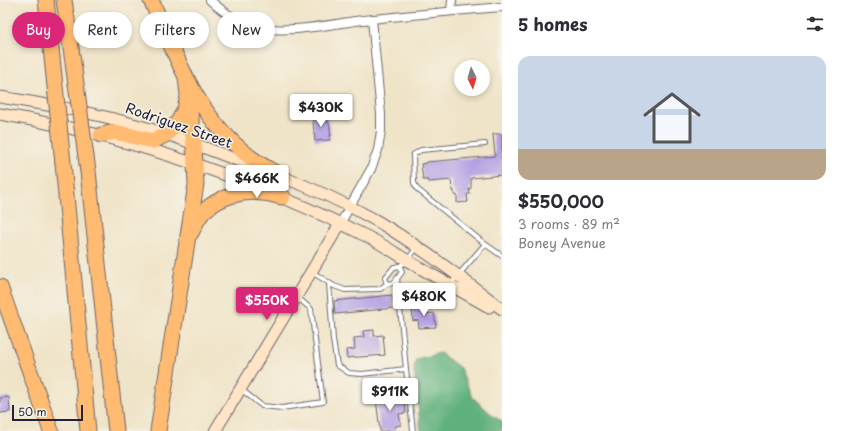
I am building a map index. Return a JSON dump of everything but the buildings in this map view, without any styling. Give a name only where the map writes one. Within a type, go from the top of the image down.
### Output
[{"type":"highway","points":[[46,0],[88,431]]},
{"type":"highway","points":[[64,0],[88,171],[116,431]]},
{"type":"highway","points":[[151,0],[186,78],[207,114],[228,137],[250,157],[284,178]]},
{"type":"highway","points":[[158,431],[196,184],[194,144],[186,78]]},
{"type":"highway","points":[[101,135],[115,132],[153,141],[167,134],[178,122],[185,110],[188,99]]},
{"type":"highway","points":[[186,244],[198,219],[204,211],[215,203],[242,193],[262,192],[283,197]]},
{"type":"highway","points":[[0,287],[52,431]]},
{"type":"main road","name":"Rodriguez Street","points":[[0,97],[75,110],[123,121],[167,134],[284,178],[377,221],[457,275],[502,310]]},
{"type":"main road","points":[[0,114],[50,123],[101,135],[195,163],[283,197],[367,237],[404,263],[450,285],[502,314]]},
{"type":"main road","points":[[215,431],[340,224]]},
{"type":"street","points":[[210,0],[227,14],[259,27],[277,29],[502,7]]},
{"type":"street","points":[[451,11],[452,0]]},
{"type":"street","points":[[340,224],[371,169],[378,150],[381,131],[381,114],[372,19]]},
{"type":"lane","points":[[485,144],[421,150],[413,155],[414,183],[417,189],[502,256]]},
{"type":"lane","points":[[450,285],[485,244]]},
{"type":"lane","points":[[311,271],[334,286],[345,290],[380,288],[387,284],[394,283],[402,272],[404,263],[417,247]]},
{"type":"lane","points":[[387,284],[385,278],[394,267],[404,263]]},
{"type":"lane","points":[[397,278],[413,431]]},
{"type":"lane","points":[[329,283],[333,340],[338,365],[349,373],[362,374],[406,369]]},
{"type":"lane","points":[[240,388],[262,406],[282,408],[323,402],[311,309],[296,296]]},
{"type":"green space","points":[[440,353],[460,368],[472,397],[496,418],[502,421],[502,431],[421,431],[414,371],[416,359]]}]
